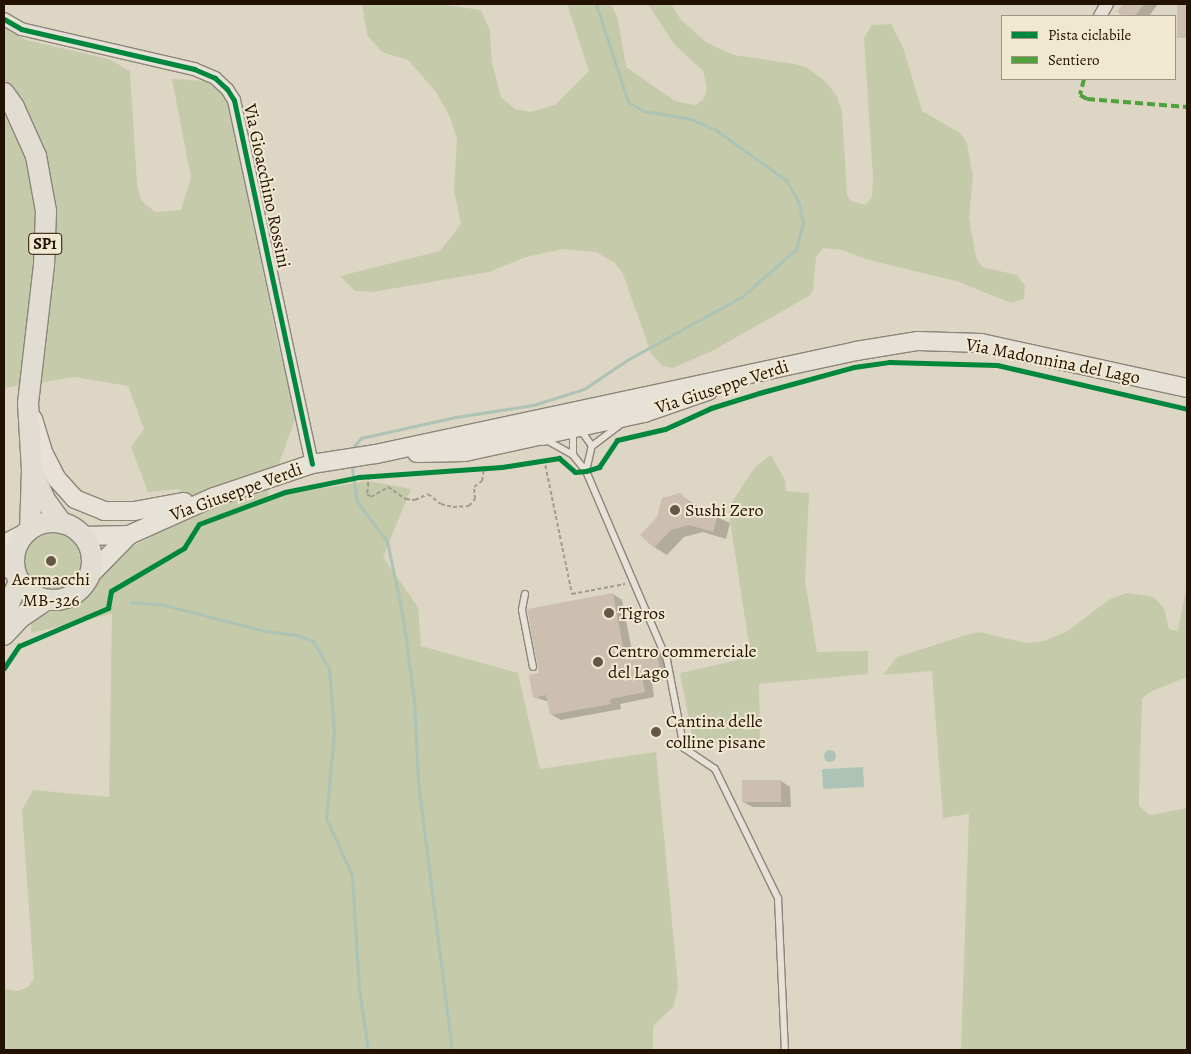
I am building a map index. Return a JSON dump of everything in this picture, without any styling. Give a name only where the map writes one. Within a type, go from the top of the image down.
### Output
[{"type":"main road","name":"SP1","points":[[4,93],[14,107],[36,156],[46,211],[44,264],[28,403],[32,470],[27,531],[14,553],[13,573],[4,615]]},
{"type":"main road","name":"Via Madonnina del Lago","points":[[799,362],[918,341],[981,343],[1187,388]]},
{"type":"main road","name":"Via Giuseppe Verdi","points":[[376,454],[465,452],[644,413],[799,362]]},
{"type":"main road","name":"Via Giuseppe Verdi","points":[[90,574],[129,535],[214,497],[312,464],[376,454],[799,362]]},
{"type":"main road","name":"Via Giuseppe Verdi","points":[[578,426],[583,417],[643,395]]},
{"type":"main road","points":[[28,403],[44,454],[57,479],[75,499],[104,510],[134,511],[214,497]]},
{"type":"main road","name":"Via Giuseppe Verdi","points":[[494,428],[514,430],[563,420],[578,426]]},
{"type":"main road","name":"SP1","points":[[32,470],[45,500],[62,523],[84,536]]},
{"type":"main road","points":[[4,544],[46,522],[62,523]]},
{"type":"main road","name":"Via Giuseppe Verdi","points":[[84,536],[129,535]]},
{"type":"main road","points":[[13,573],[35,596],[46,600],[68,598],[86,584],[90,574],[93,560],[84,536]]},
{"type":"main road","points":[[4,635],[21,617],[46,600]]},
{"type":"street","points":[[1101,15],[1107,4]]},
{"type":"street","name":"Via Gioacchino Rossini","points":[[4,19],[21,29],[194,69],[215,78],[227,89],[234,100],[312,464]]},
{"type":"lane","points":[[586,471],[592,446],[605,433],[644,413]]},
{"type":"lane","points":[[573,454],[573,434],[578,426],[592,446]]},
{"type":"lane","points":[[465,452],[548,441],[573,454],[586,471],[667,660],[684,748],[715,769],[778,898],[785,1050]]},
{"type":"lane","points":[[525,594],[522,610],[533,667]]},
{"type":"path","points":[[552,458],[542,460],[572,594],[625,584],[630,594],[637,592]]},
{"type":"path","points":[[475,470],[493,468]]},
{"type":"path","points":[[369,476],[367,494],[371,497],[388,488],[406,500],[415,500],[428,494],[441,504],[453,508],[469,506],[476,499],[474,487],[482,481],[484,469]]},
{"type":"path","points":[[359,477],[378,476]]},
{"type":"shaded area","points":[[362,4],[438,4],[481,10],[490,31],[492,63],[501,97],[515,109],[531,112],[555,105],[589,71],[567,4],[611,4],[618,20],[626,67],[675,101],[695,105],[703,100],[707,88],[703,71],[674,44],[648,4],[671,4],[681,20],[707,43],[734,55],[795,64],[808,68],[826,82],[837,96],[842,112],[847,195],[851,201],[866,205],[872,196],[873,177],[864,38],[872,25],[891,24],[903,47],[922,111],[960,133],[967,143],[973,176],[969,218],[976,257],[982,267],[1017,275],[1025,286],[1024,299],[1011,303],[956,281],[869,260],[842,250],[823,248],[816,257],[813,291],[809,296],[712,351],[673,368],[662,366],[651,353],[623,274],[615,263],[596,252],[563,249],[526,257],[489,272],[373,292],[355,291],[340,276],[440,251],[461,224],[454,190],[457,139],[450,117],[436,92],[408,60],[382,52],[367,35]]},
{"type":"shaded area","points":[[4,28],[26,40],[109,59],[130,71],[137,183],[141,200],[155,212],[181,210],[191,178],[172,79],[205,81],[227,97],[278,344],[297,414],[267,497],[368,481],[411,489],[383,557],[418,607],[421,646],[518,673],[540,769],[656,752],[678,986],[674,1006],[653,1026],[653,1050],[4,1050],[4,989],[18,991],[28,987],[34,979],[22,810],[33,790],[109,797],[112,614],[31,633],[31,620],[75,602],[88,590],[100,571],[133,546],[189,516],[180,489],[148,492],[131,447],[144,429],[128,386],[75,377],[4,388]]},
{"type":"shaded area","points":[[771,455],[785,480],[786,491],[809,493],[805,581],[817,652],[868,651],[868,674],[759,684],[760,746],[693,742],[680,673],[751,657],[728,508],[755,467]]},
{"type":"shaded area","points":[[47,533],[59,533],[69,537],[78,546],[82,568],[74,583],[59,591],[47,591],[37,587],[28,578],[24,568],[24,556],[28,546],[37,537]]},
{"type":"shaded area","points":[[1187,583],[1187,677],[1150,692],[1142,699],[1139,806],[1150,815],[1187,808],[1187,1050],[961,1050],[969,814],[943,818],[932,671],[883,675],[897,657],[979,632],[1026,643],[1044,641],[1066,632],[1110,599],[1127,593],[1154,597],[1164,608],[1169,629],[1178,631]]},
{"type":"shaded area","points":[[832,750],[835,751],[835,761],[828,762],[825,761],[824,754],[825,751]]},
{"type":"shaded area","points":[[863,767],[864,787],[823,789],[822,769]]},
{"type":"building","points":[[1123,4],[1144,4],[1136,15],[1122,15],[1117,12]]},
{"type":"building","points":[[1177,4],[1187,4],[1187,38],[1177,38]]},
{"type":"building","points":[[680,493],[694,506],[718,514],[713,532],[689,525],[671,530],[654,548],[640,535],[657,517],[662,498]]},
{"type":"building","name":"Centro commerciale del Lago","points":[[613,593],[624,652],[655,646],[661,674],[642,677],[645,692],[610,699],[611,704],[550,715],[546,695],[533,698],[529,675],[539,673],[527,609]]},
{"type":"building","points":[[742,780],[781,780],[781,802],[742,802]]},
{"type":"waterway","points":[[354,446],[361,438],[456,417],[533,405],[584,389],[627,360],[743,296],[796,249],[803,222],[799,203],[787,181],[716,130],[691,119],[644,111],[628,102],[596,4]]},
{"type":"waterway","points":[[352,468],[357,502],[387,541],[403,618],[414,700],[418,782],[452,1050]]},
{"type":"waterway","points":[[131,602],[164,605],[265,631],[297,635],[313,641],[329,669],[334,732],[326,818],[352,875],[359,989],[368,1050]]},
{"type":"marked path","points":[[1084,80],[1080,95],[1087,99],[1187,107]]},
{"type":"cycle path","points":[[4,19],[21,29],[194,69],[215,78],[227,89],[234,100],[312,464]]},
{"type":"cycle path","points":[[4,668],[19,646],[108,608],[111,591],[184,548],[199,524],[285,492],[359,477],[502,467],[559,458],[575,472],[586,471],[599,467],[617,440],[665,429],[711,408],[854,367],[889,362],[997,365],[1187,409]]},
{"type":"place","name":"Sushi Zero","points":[[675,510]]},
{"type":"place","name":"Aermacchi MB-326","points":[[51,561]]},
{"type":"place","name":"Tigros","points":[[609,613]]},
{"type":"place","name":"Centro commerciale del Lago","points":[[598,662]]},
{"type":"place","name":"Cantina delle colline pisane","points":[[656,732]]}]
